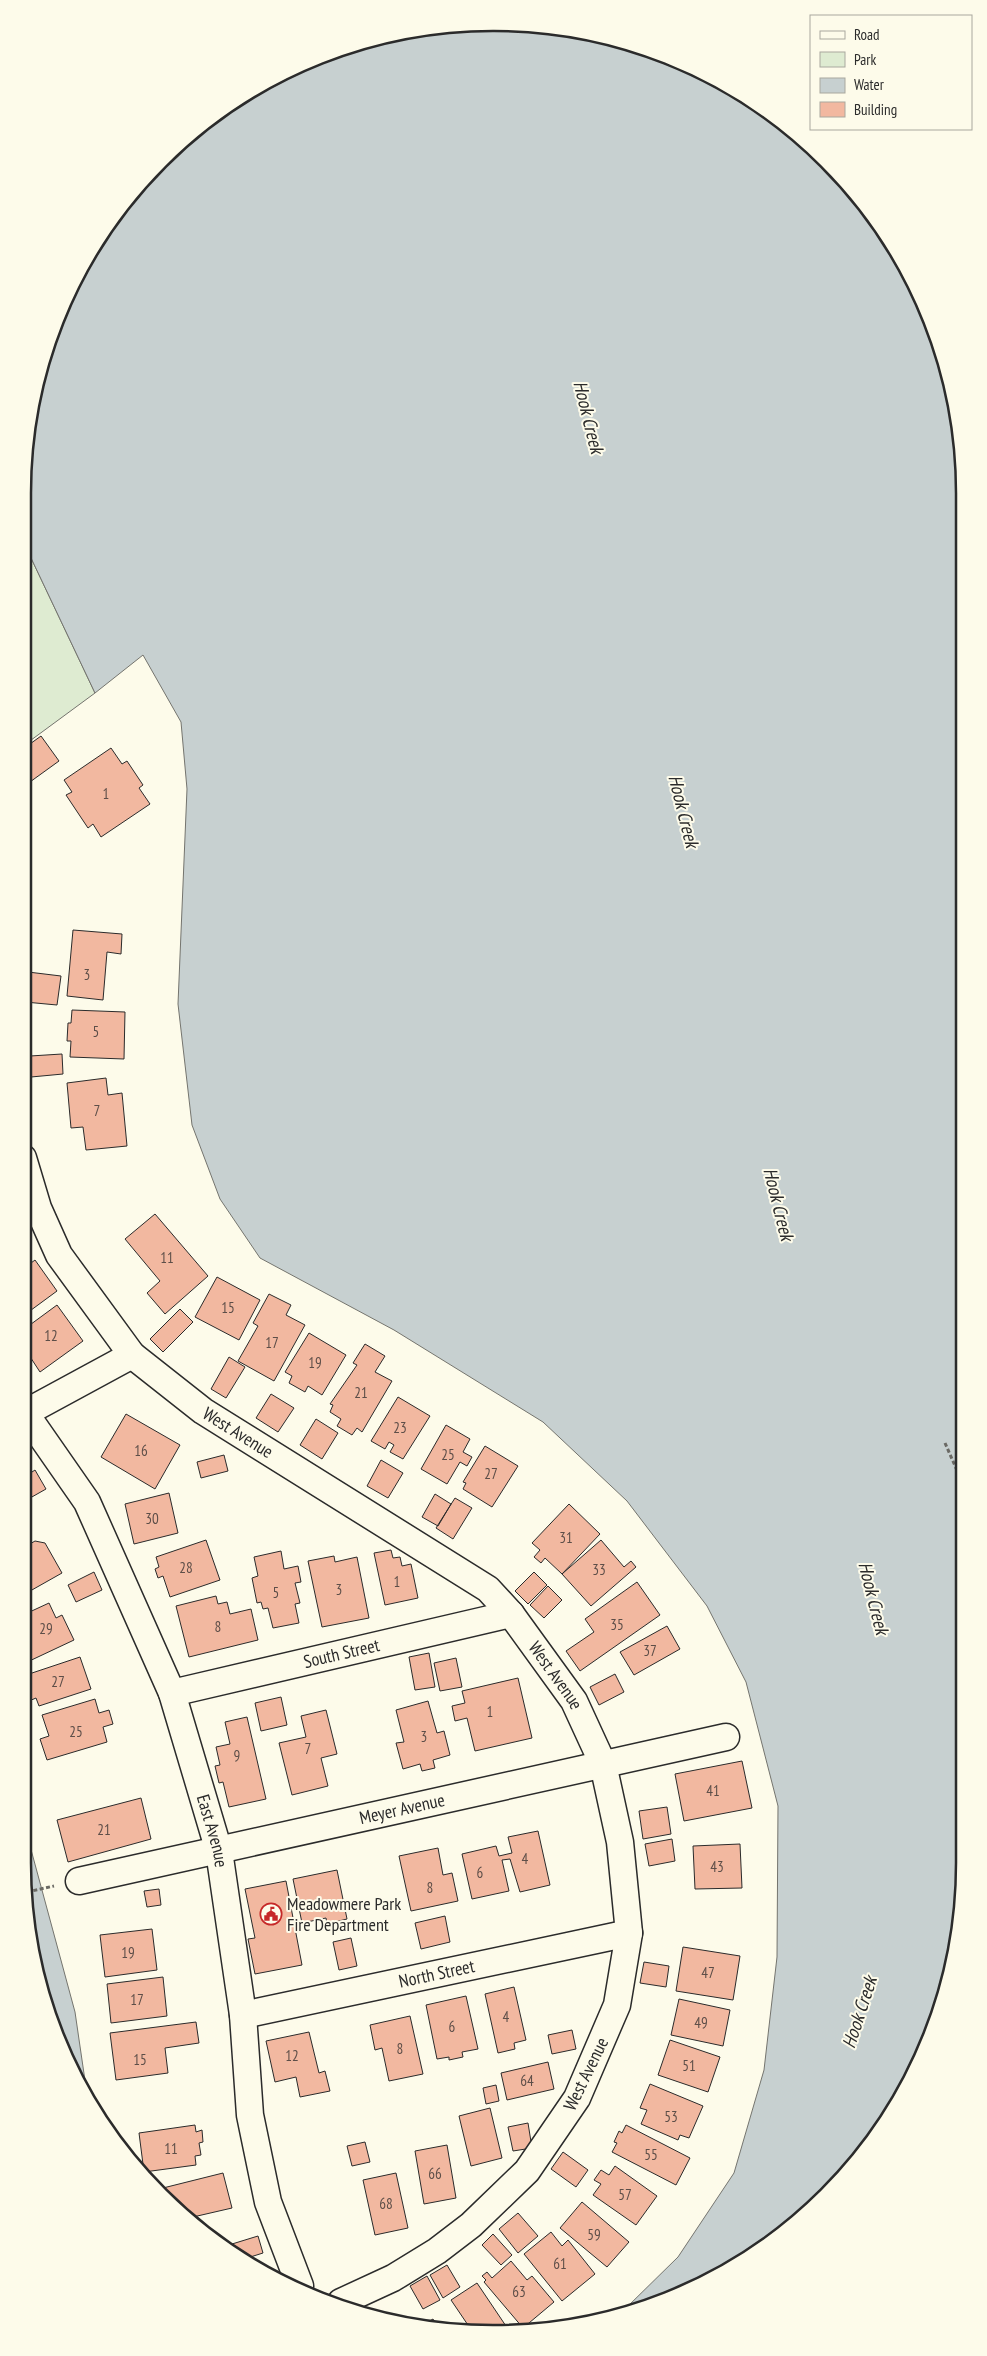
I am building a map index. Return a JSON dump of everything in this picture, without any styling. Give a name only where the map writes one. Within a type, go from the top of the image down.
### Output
[{"type":"street","name":"West Avenue","points":[[31,1186],[38,1208],[59,1255],[132,1355],[203,1411],[488,1589],[512,1614],[574,1701],[603,1764],[620,1842],[629,1933],[617,2006],[577,2098],[527,2171],[472,2225],[437,2251],[393,2278],[345,2300]]},
{"type":"street","points":[[31,1407],[132,1355]]},
{"type":"street","name":"East Avenue","points":[[31,1421],[87,1502],[172,1692],[220,1851],[243,2015],[250,2115],[268,2202],[298,2281]]},
{"type":"street","name":"South Street","points":[[172,1692],[512,1614]]},
{"type":"street","name":"Meyer Avenue","points":[[79,1881],[726,1737]]},
{"type":"street","name":"North Street","points":[[243,2015],[629,1933]]},
{"type":"path","points":[[945,1443],[956,1468]]},
{"type":"green space","points":[[31,558],[95,693],[31,740]]},
{"type":"water","name":"Hook Creek","points":[[494,31],[554,35],[584,40],[642,56],[670,66],[725,93],[775,127],[798,146],[841,189],[860,212],[894,262],[908,289],[931,345],[947,403],[955,463],[956,494],[956,1862],[952,1923],[940,1982],[921,2039],[894,2094],[860,2144],[841,2167],[798,2210],[750,2247],[698,2277],[642,2300],[631,2304],[678,2257],[734,2173],[764,2070],[777,1957],[778,1806],[746,1682],[707,1606],[627,1501],[543,1422],[394,1330],[260,1258],[220,1199],[192,1125],[178,1004],[187,789],[181,722],[143,655],[95,693],[31,558],[31,494],[35,433],[40,403],[56,345],[66,317],[93,262],[127,212],[146,189],[189,146],[212,127],[262,93],[289,79],[317,66],[374,47],[403,40],[463,32]]},
{"type":"water","points":[[31,1850],[75,2012],[85,2078],[66,2039],[47,1982],[40,1953],[32,1893]]},
{"type":"building","points":[[41,736],[59,761],[31,781],[31,743]]},
{"type":"building","points":[[111,748],[122,764],[127,761],[143,785],[139,788],[150,804],[101,837],[93,824],[88,828],[66,795],[72,792],[64,780]]},
{"type":"building","points":[[73,930],[122,934],[121,954],[107,952],[103,1000],[67,996]]},
{"type":"building","points":[[31,972],[61,976],[57,1005],[31,1003]]},
{"type":"building","points":[[72,1010],[125,1012],[124,1059],[70,1057],[71,1041],[67,1041],[68,1023],[71,1023]]},
{"type":"building","points":[[62,1054],[63,1074],[31,1077],[31,1056]]},
{"type":"building","points":[[106,1078],[108,1095],[122,1093],[127,1146],[86,1150],[83,1127],[71,1128],[67,1083]]},
{"type":"building","points":[[155,1214],[208,1276],[165,1314],[147,1293],[160,1281],[125,1239]]},
{"type":"building","points":[[35,1260],[57,1291],[31,1310],[31,1263]]},
{"type":"building","points":[[217,1277],[260,1300],[239,1340],[195,1317]]},
{"type":"building","points":[[269,1294],[291,1305],[286,1315],[305,1325],[274,1381],[238,1361],[258,1326],[253,1323]]},
{"type":"building","points":[[57,1305],[83,1341],[40,1372],[31,1358],[31,1324]]},
{"type":"building","points":[[180,1309],[193,1322],[163,1352],[150,1339]]},
{"type":"building","points":[[309,1333],[346,1355],[322,1395],[308,1386],[305,1392],[289,1383],[292,1376],[285,1372]]},
{"type":"building","points":[[365,1344],[385,1356],[375,1372],[392,1381],[362,1432],[357,1428],[352,1435],[337,1426],[341,1419],[330,1412],[333,1405],[330,1404],[357,1365],[353,1363]]},
{"type":"building","points":[[229,1357],[245,1367],[226,1398],[211,1389]]},
{"type":"building","points":[[271,1394],[294,1408],[278,1432],[256,1418]]},
{"type":"building","points":[[398,1397],[430,1416],[403,1459],[390,1452],[394,1445],[389,1442],[385,1449],[371,1441]]},
{"type":"building","points":[[126,1414],[180,1445],[155,1489],[101,1457]]},
{"type":"building","points":[[316,1419],[338,1433],[322,1459],[300,1445]]},
{"type":"building","points":[[446,1425],[470,1439],[463,1452],[472,1457],[467,1466],[460,1462],[447,1484],[421,1469]]},
{"type":"building","points":[[485,1446],[518,1466],[492,1507],[463,1489],[466,1483],[463,1482]]},
{"type":"building","points":[[224,1455],[228,1471],[201,1478],[197,1462]]},
{"type":"building","points":[[381,1460],[403,1473],[388,1498],[367,1486]]},
{"type":"building","points":[[35,1470],[46,1489],[31,1497],[31,1473]]},
{"type":"building","points":[[169,1493],[178,1533],[134,1544],[125,1504]]},
{"type":"building","points":[[435,1494],[451,1504],[438,1526],[422,1517]]},
{"type":"building","points":[[455,1498],[472,1508],[453,1539],[436,1528]]},
{"type":"building","points":[[569,1504],[600,1534],[562,1574],[545,1558],[541,1563],[534,1557],[540,1550],[532,1543]]},
{"type":"building","points":[[206,1540],[220,1580],[170,1597],[163,1576],[158,1578],[155,1569],[159,1567],[156,1557]]},
{"type":"building","points":[[601,1540],[624,1567],[631,1561],[636,1567],[591,1606],[562,1574]]},
{"type":"building","points":[[35,1541],[45,1543],[62,1573],[31,1590],[31,1543]]},
{"type":"building","points":[[391,1550],[393,1558],[400,1557],[402,1566],[411,1564],[418,1598],[385,1605],[374,1553]]},
{"type":"building","points":[[281,1551],[284,1569],[298,1566],[301,1582],[295,1583],[300,1603],[295,1604],[299,1623],[273,1628],[268,1608],[263,1609],[261,1602],[257,1603],[252,1578],[258,1576],[254,1557]]},
{"type":"building","points":[[334,1556],[335,1562],[357,1557],[369,1618],[322,1627],[308,1561]]},
{"type":"building","points":[[94,1572],[102,1590],[76,1602],[68,1585]]},
{"type":"building","points":[[534,1572],[547,1585],[528,1604],[515,1591]]},
{"type":"building","points":[[637,1582],[660,1615],[580,1671],[566,1651],[594,1632],[585,1619]]},
{"type":"building","points":[[548,1586],[562,1600],[544,1618],[530,1605]]},
{"type":"building","points":[[216,1596],[218,1604],[227,1602],[230,1614],[251,1609],[258,1640],[189,1657],[176,1606]]},
{"type":"building","points":[[49,1603],[56,1618],[62,1615],[74,1640],[31,1660],[31,1611]]},
{"type":"building","points":[[667,1626],[680,1649],[634,1675],[620,1652]]},
{"type":"building","points":[[429,1653],[435,1687],[415,1690],[409,1657]]},
{"type":"building","points":[[80,1657],[91,1689],[39,1706],[36,1698],[31,1700],[31,1673]]},
{"type":"building","points":[[456,1658],[462,1687],[440,1691],[434,1663]]},
{"type":"building","points":[[615,1674],[624,1692],[599,1705],[590,1687]]},
{"type":"building","points":[[518,1678],[532,1738],[475,1751],[467,1718],[455,1721],[452,1706],[465,1703],[462,1691]]},
{"type":"building","points":[[281,1697],[287,1725],[261,1731],[255,1703]]},
{"type":"building","points":[[95,1699],[99,1713],[109,1710],[113,1724],[103,1727],[107,1742],[47,1760],[40,1739],[49,1736],[42,1715]]},
{"type":"building","points":[[428,1701],[437,1733],[444,1731],[450,1755],[433,1760],[435,1768],[422,1771],[420,1764],[403,1769],[396,1743],[404,1742],[396,1710]]},
{"type":"building","points":[[326,1710],[337,1754],[321,1758],[328,1786],[292,1795],[279,1743],[306,1737],[301,1716]]},
{"type":"building","points":[[247,1717],[266,1799],[229,1807],[223,1782],[219,1783],[215,1766],[220,1765],[216,1747],[230,1744],[225,1722]]},
{"type":"building","points":[[742,1761],[752,1808],[684,1821],[675,1774]]},
{"type":"building","points":[[141,1798],[151,1839],[68,1862],[57,1820]]},
{"type":"building","points":[[667,1807],[671,1834],[643,1839],[639,1811]]},
{"type":"building","points":[[538,1831],[550,1885],[520,1892],[510,1859],[502,1860],[509,1891],[472,1899],[462,1854],[496,1846],[499,1856],[512,1853],[508,1837]]},
{"type":"building","points":[[672,1839],[675,1861],[649,1866],[645,1844]]},
{"type":"building","points":[[740,1844],[742,1888],[695,1889],[693,1846]]},
{"type":"building","points":[[438,1848],[443,1875],[452,1873],[458,1901],[411,1911],[399,1856]]},
{"type":"building","points":[[337,1870],[347,1919],[327,1924],[326,1918],[302,1923],[293,1879]]},
{"type":"building","name":"Meadowmere Park Fire Department","points":[[286,1881],[302,1965],[255,1974],[248,1939],[255,1938],[245,1889]]},
{"type":"building","points":[[159,1889],[161,1905],[147,1907],[144,1891]]},
{"type":"building","points":[[445,1916],[450,1942],[421,1949],[415,1923]]},
{"type":"building","points":[[152,1929],[157,1970],[105,1977],[100,1935]]},
{"type":"building","points":[[351,1938],[357,1966],[339,1970],[333,1942]]},
{"type":"building","points":[[683,1947],[740,1956],[733,2000],[676,1991]]},
{"type":"building","points":[[644,1962],[669,1966],[666,1987],[640,1983]]},
{"type":"building","points":[[163,1977],[167,2016],[111,2023],[107,1984]]},
{"type":"building","points":[[514,1987],[526,2040],[514,2043],[515,2049],[498,2053],[485,1994]]},
{"type":"building","points":[[466,1996],[478,2049],[462,2052],[463,2057],[449,2060],[449,2057],[437,2059],[426,2005]]},
{"type":"building","points":[[679,1999],[730,2010],[723,2046],[671,2035]]},
{"type":"building","points":[[410,2016],[423,2074],[389,2081],[382,2048],[375,2050],[370,2025]]},
{"type":"building","points":[[196,2022],[199,2043],[165,2048],[168,2073],[116,2080],[110,2033]]},
{"type":"building","points":[[572,2030],[576,2049],[552,2054],[548,2035]]},
{"type":"building","points":[[309,2032],[319,2073],[325,2071],[330,2091],[300,2097],[296,2077],[275,2082],[266,2041]]},
{"type":"building","points":[[670,2040],[720,2057],[708,2092],[658,2075]]},
{"type":"building","points":[[548,2062],[554,2089],[507,2100],[501,2073]]},
{"type":"building","points":[[650,2084],[703,2106],[689,2138],[680,2135],[678,2140],[641,2124],[647,2110],[640,2108]]},
{"type":"building","points":[[496,2085],[499,2101],[486,2104],[483,2088]]},
{"type":"building","points":[[490,2108],[502,2158],[471,2166],[459,2116]]},
{"type":"building","points":[[528,2123],[532,2148],[513,2151],[508,2127]]},
{"type":"building","points":[[195,2125],[196,2132],[202,2130],[203,2142],[199,2143],[201,2155],[195,2156],[196,2165],[150,2171],[143,2163],[139,2133]]},
{"type":"building","points":[[626,2125],[690,2158],[676,2185],[612,2152],[617,2143],[614,2142],[619,2131],[622,2133]]},
{"type":"building","points":[[365,2142],[370,2162],[352,2166],[347,2146]]},
{"type":"building","points":[[447,2145],[456,2198],[424,2204],[415,2151]]},
{"type":"building","points":[[563,2152],[588,2170],[576,2187],[551,2169]]},
{"type":"building","points":[[615,2166],[657,2196],[636,2225],[593,2195],[601,2184],[594,2180],[601,2170],[609,2175]]},
{"type":"building","points":[[223,2173],[232,2208],[196,2216],[165,2187]]},
{"type":"building","points":[[396,2173],[408,2228],[375,2235],[363,2180]]},
{"type":"building","points":[[582,2202],[629,2242],[607,2267],[560,2228]]},
{"type":"building","points":[[518,2213],[538,2236],[518,2253],[499,2229]]},
{"type":"building","points":[[551,2232],[562,2246],[568,2240],[595,2274],[562,2301],[524,2254]]},
{"type":"building","points":[[493,2234],[512,2255],[501,2265],[482,2245]]},
{"type":"building","points":[[258,2236],[263,2253],[252,2257],[233,2244]]},
{"type":"building","points":[[511,2261],[527,2280],[532,2276],[554,2302],[528,2324],[520,2324],[484,2282],[486,2280],[482,2276],[487,2272],[492,2278]]},
{"type":"building","points":[[447,2265],[460,2287],[443,2298],[430,2275]]},
{"type":"building","points":[[427,2276],[440,2300],[423,2309],[410,2286]]},
{"type":"building","points":[[477,2283],[505,2325],[467,2324],[451,2300]]},
{"type":"place","name":"Meadowmere Park Fire Department","points":[[271,1914]]}]
